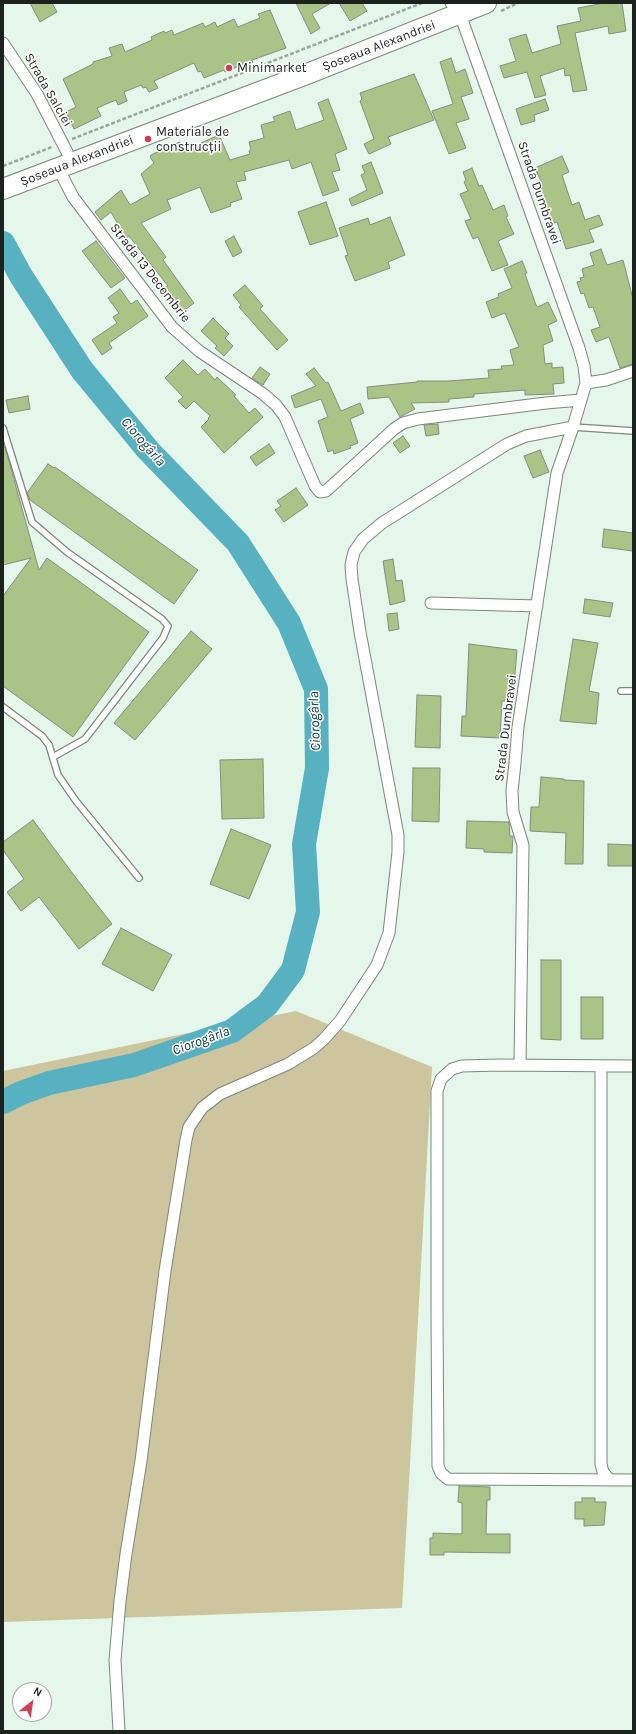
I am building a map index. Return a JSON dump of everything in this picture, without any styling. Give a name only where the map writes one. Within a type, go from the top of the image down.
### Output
[{"type":"highway","name":"Șoseaua Alexandriei","points":[[3,177],[337,49],[454,6],[486,3]]},
{"type":"highway","name":"Șoseaua Alexandriei","points":[[3,189],[34,166]]},
{"type":"street","name":"Strada Dumbravei","points":[[454,6],[579,348],[584,366],[586,383],[573,427],[557,472],[518,727],[512,791],[513,812],[523,845],[520,1065]]},
{"type":"street","name":"Strada Salciei","points":[[3,43],[37,94],[62,155]]},
{"type":"street","name":"Strada 13 Decembrie","points":[[62,155],[73,197],[172,326],[199,351],[276,404],[285,417],[315,486],[320,492],[326,491],[394,429],[409,421],[546,403],[581,400]]},
{"type":"street","points":[[586,383],[606,380],[633,371]]},
{"type":"street","points":[[119,1731],[115,1660],[121,1593],[141,1461],[165,1271],[189,1127],[202,1108],[220,1094],[288,1064],[314,1048],[324,1039],[340,1020],[377,965],[389,933],[398,852],[398,835],[360,632],[352,579],[354,552],[362,539],[382,523],[507,444],[526,436],[573,427]]},
{"type":"street","points":[[432,603],[537,606]]},
{"type":"street","points":[[633,1066],[462,1066],[452,1069],[441,1079],[437,1091],[438,1466],[442,1473],[451,1480],[633,1480]]},
{"type":"street","points":[[601,1066],[601,1464],[603,1472],[609,1479]]},
{"type":"lane","points":[[573,427],[633,431]]},
{"type":"lane","points":[[3,428],[32,522],[67,552],[162,619],[168,626],[163,638],[84,739],[53,757]]},
{"type":"lane","points":[[621,691],[633,691]]},
{"type":"lane","points":[[3,707],[42,736],[49,745],[58,775],[76,801],[139,878]]},
{"type":"path","points":[[3,166],[34,166],[422,3]]},
{"type":"shaded area","points":[[296,1011],[432,1067],[402,1608],[3,1622],[3,1071]]},
{"type":"building","points":[[30,3],[52,3],[57,12],[40,22]]},
{"type":"building","points":[[296,3],[331,3],[312,14],[320,28],[311,34]]},
{"type":"building","points":[[339,3],[362,3],[367,11],[350,21]]},
{"type":"building","points":[[604,3],[622,3],[626,31],[609,34],[608,26],[575,33],[587,90],[573,92],[570,75],[565,76],[564,68],[540,76],[546,95],[535,98],[527,72],[504,78],[500,66],[516,61],[509,39],[526,34],[532,53],[561,44],[557,26],[581,21],[578,8]]},
{"type":"building","points":[[270,10],[286,48],[252,60],[253,62],[243,67],[242,65],[225,72],[224,70],[204,78],[201,71],[198,72],[194,63],[154,81],[158,88],[149,92],[146,87],[143,88],[141,85],[124,92],[127,101],[118,105],[116,100],[97,108],[101,116],[74,129],[66,112],[76,107],[63,79],[93,64],[93,62],[112,56],[109,48],[122,44],[125,52],[152,40],[151,37],[164,31],[165,33],[172,30],[174,35],[203,23],[205,27],[215,22],[217,27],[234,19],[238,27],[260,18],[258,14]]},
{"type":"building","points":[[451,58],[456,73],[465,69],[473,93],[461,97],[469,119],[456,123],[466,148],[449,154],[432,111],[453,104],[440,62]]},
{"type":"building","points":[[414,74],[434,120],[388,137],[391,144],[369,154],[364,144],[374,139],[360,101],[362,99],[360,93]]},
{"type":"building","points":[[328,99],[347,149],[335,154],[340,170],[332,172],[339,190],[323,196],[311,162],[292,169],[289,160],[244,172],[246,180],[236,182],[242,199],[230,203],[231,206],[211,213],[200,187],[167,200],[171,209],[141,223],[166,257],[163,260],[194,303],[182,312],[165,288],[168,286],[129,236],[126,238],[111,212],[101,220],[95,212],[121,190],[130,205],[150,194],[141,174],[154,163],[150,157],[151,155],[169,146],[180,142],[183,151],[219,135],[230,160],[250,154],[249,151],[251,150],[249,142],[264,138],[261,125],[275,121],[273,117],[290,111],[296,130],[324,120],[318,103]]},
{"type":"building","points":[[545,99],[549,110],[534,115],[535,121],[521,125],[516,109]]},
{"type":"building","points":[[562,156],[569,172],[562,175],[572,205],[579,202],[585,220],[599,215],[603,225],[589,230],[594,242],[566,249],[557,222],[551,224],[538,188],[543,186],[535,168]]},
{"type":"building","points":[[371,162],[383,193],[352,206],[349,199],[367,190],[361,175],[365,173],[362,166]]},
{"type":"building","points":[[472,168],[479,186],[482,185],[493,210],[504,205],[508,216],[506,217],[514,234],[498,241],[508,265],[492,271],[478,237],[473,239],[465,221],[471,219],[460,194],[468,191],[464,182],[466,180],[463,172]]},
{"type":"building","points":[[326,202],[338,236],[310,245],[298,212]]},
{"type":"building","points":[[390,217],[405,255],[388,262],[390,268],[355,281],[345,256],[348,255],[339,228],[368,218],[370,225]]},
{"type":"building","points":[[234,236],[242,252],[233,257],[225,241]]},
{"type":"building","points":[[96,241],[125,278],[111,288],[82,251]]},
{"type":"building","points":[[601,249],[607,265],[623,260],[633,299],[633,364],[620,368],[609,337],[596,342],[591,330],[600,327],[593,307],[589,308],[584,293],[581,294],[577,282],[581,281],[580,278],[584,277],[582,269],[594,265],[590,253]]},
{"type":"building","points":[[522,261],[536,305],[538,307],[548,302],[557,321],[548,325],[553,341],[543,345],[545,364],[552,363],[552,368],[563,367],[564,383],[553,384],[554,394],[525,395],[525,390],[474,394],[474,397],[449,399],[449,402],[411,403],[415,409],[400,417],[389,397],[368,399],[367,387],[417,381],[448,381],[489,378],[488,370],[502,369],[501,366],[514,365],[510,350],[519,347],[505,313],[492,318],[486,302],[499,297],[498,294],[512,288],[504,269]]},
{"type":"building","points":[[245,285],[263,306],[260,309],[288,340],[277,350],[239,307],[241,305],[233,295]]},
{"type":"building","points":[[120,289],[131,304],[137,300],[148,316],[109,343],[112,348],[102,355],[92,340],[117,323],[113,317],[119,313],[108,298]]},
{"type":"building","points":[[213,318],[229,334],[225,338],[233,346],[224,356],[215,348],[217,346],[201,331]]},
{"type":"building","points":[[183,360],[198,375],[205,369],[215,380],[217,377],[236,395],[234,396],[249,413],[255,408],[263,417],[224,453],[201,427],[210,416],[194,401],[186,409],[178,401],[183,397],[165,378]]},
{"type":"building","points":[[260,367],[270,374],[263,385],[252,378]]},
{"type":"building","points":[[314,368],[326,383],[328,382],[341,411],[360,403],[364,413],[350,419],[358,443],[350,446],[351,448],[334,454],[333,450],[328,452],[318,421],[328,417],[321,399],[295,408],[291,396],[316,386],[306,374]]},
{"type":"building","points":[[28,396],[30,409],[9,413],[6,400]]},
{"type":"building","points":[[438,424],[439,434],[426,436],[424,425]]},
{"type":"building","points":[[403,436],[410,446],[400,453],[393,443]]},
{"type":"building","points":[[269,444],[275,453],[256,466],[250,457]]},
{"type":"building","points":[[5,447],[39,570],[47,558],[149,632],[73,737],[3,686],[3,596],[31,558],[3,565],[3,448]]},
{"type":"building","points":[[540,450],[549,472],[533,478],[524,456]]},
{"type":"building","points":[[48,464],[54,468],[55,467],[198,570],[174,604],[30,500],[27,493]]},
{"type":"building","points":[[296,488],[308,505],[284,522],[275,510],[281,506],[277,501]]},
{"type":"building","points":[[604,529],[633,533],[633,551],[602,547]]},
{"type":"building","points":[[393,559],[396,581],[402,580],[405,601],[390,605],[383,561]]},
{"type":"building","points":[[585,599],[613,603],[610,617],[583,613]]},
{"type":"building","points":[[397,613],[399,629],[389,631],[387,614]]},
{"type":"building","points":[[191,631],[212,649],[135,740],[114,723]]},
{"type":"building","points":[[573,639],[598,643],[589,691],[599,693],[596,724],[560,721]]},
{"type":"building","points":[[469,644],[517,650],[513,697],[510,697],[509,701],[502,701],[500,738],[461,736],[462,716],[466,716]]},
{"type":"building","points":[[417,695],[441,696],[440,748],[415,747]]},
{"type":"building","points":[[263,759],[264,818],[222,819],[220,760]]},
{"type":"building","points":[[413,768],[440,768],[439,822],[412,821]]},
{"type":"building","points":[[541,777],[584,781],[583,864],[565,864],[566,833],[530,831],[531,807],[539,807]]},
{"type":"building","points":[[33,820],[112,924],[79,949],[39,897],[21,911],[7,892],[24,879],[3,850],[3,842]]},
{"type":"building","points":[[467,821],[509,822],[510,836],[513,836],[512,853],[484,852],[484,849],[466,848]]},
{"type":"building","points":[[231,829],[271,845],[249,899],[210,884]]},
{"type":"building","points":[[608,844],[633,845],[633,866],[608,866]]},
{"type":"building","points":[[121,928],[172,955],[153,991],[102,964]]},
{"type":"building","points":[[541,960],[561,960],[561,1040],[541,1039]]},
{"type":"building","points":[[581,997],[603,997],[603,1039],[581,1039]]},
{"type":"building","points":[[459,1486],[490,1487],[490,1500],[487,1500],[486,1534],[510,1534],[510,1553],[444,1552],[444,1555],[430,1555],[430,1538],[433,1538],[433,1533],[462,1534],[462,1503],[458,1502]]},
{"type":"building","points":[[582,1498],[595,1498],[595,1502],[606,1502],[604,1525],[584,1526],[584,1519],[575,1519],[575,1502],[582,1502]]},
{"type":"waterway","name":"Ciorogârla","points":[[3,243],[21,276],[82,370],[148,450],[238,543],[289,623],[316,689],[317,768],[304,844],[308,912],[293,970],[267,1005],[232,1031],[134,1065],[49,1083],[21,1093],[3,1102]]},
{"type":"place","name":"Minimarket","points":[[229,68]]},
{"type":"place","name":"Materiale de construcții","points":[[148,139]]}]
